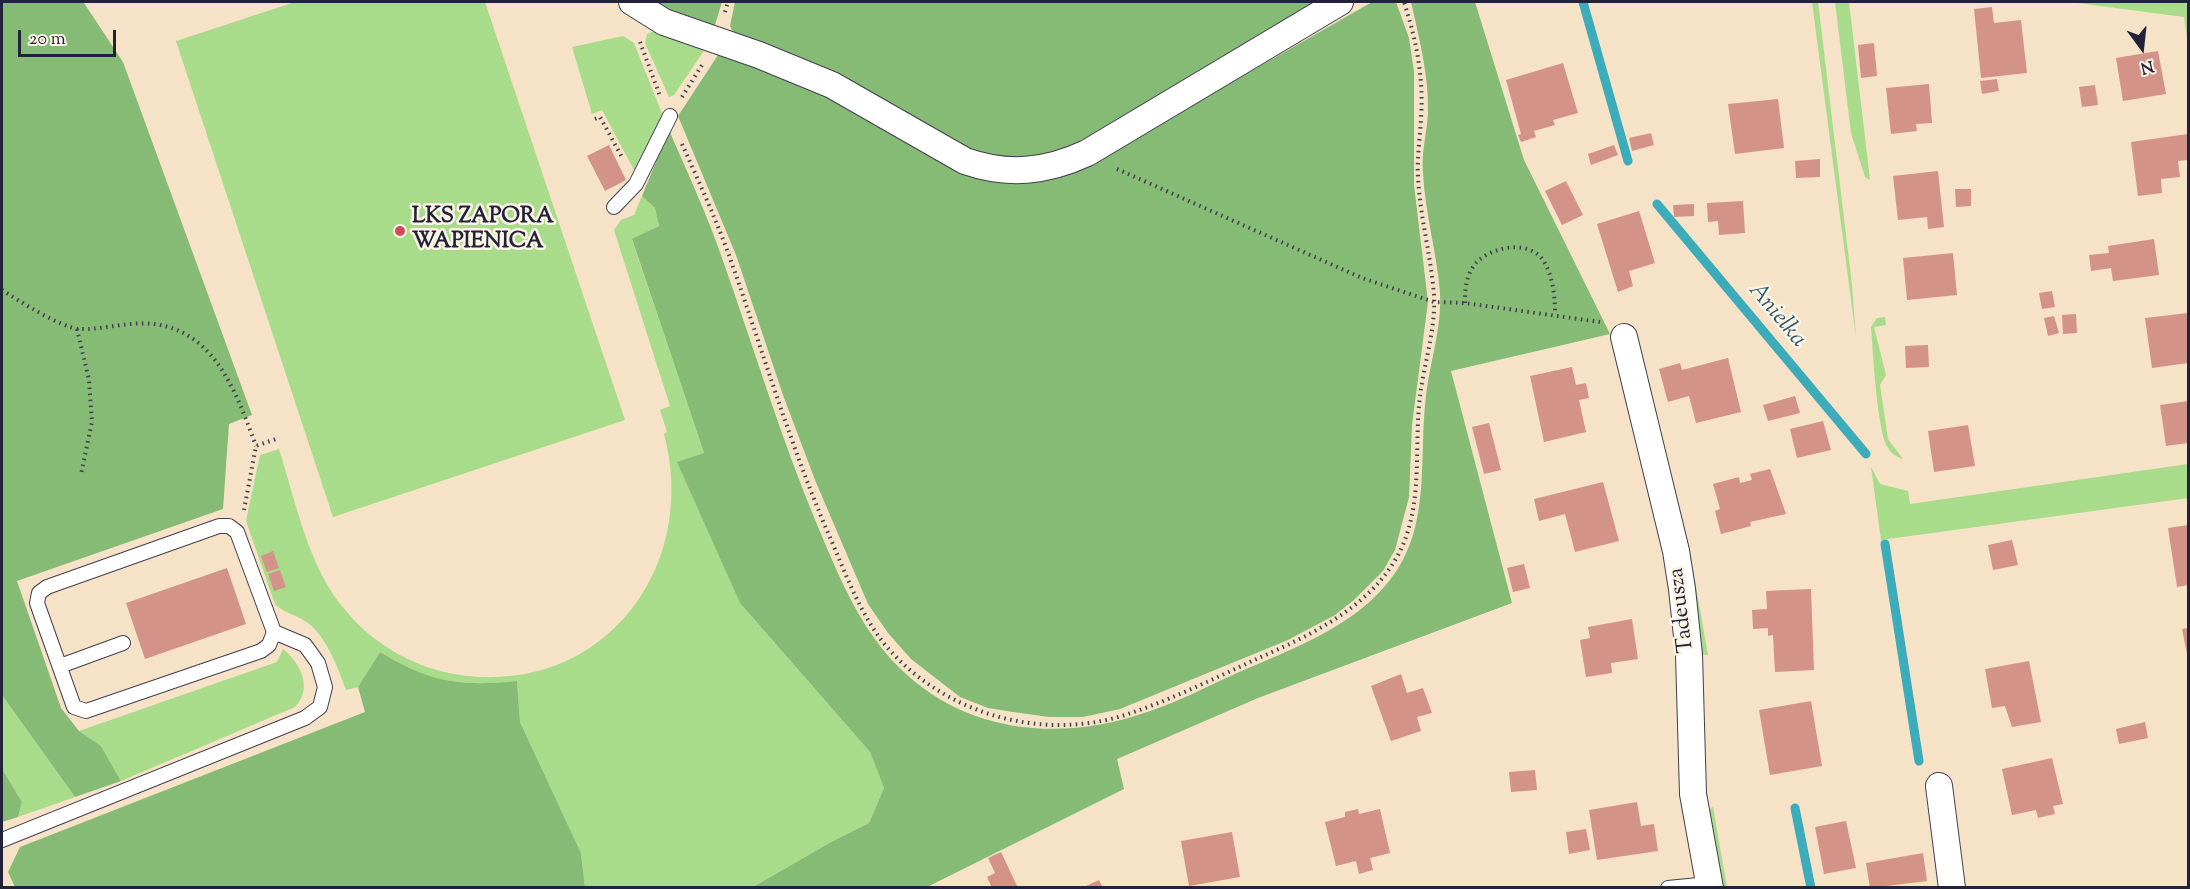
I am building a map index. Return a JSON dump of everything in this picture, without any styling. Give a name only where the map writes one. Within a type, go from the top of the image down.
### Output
[{"type":"street","points":[[633,3],[664,22],[789,66],[832,85],[942,150],[988,169],[1015,171],[1040,169],[1087,153],[1340,2]]},
{"type":"street","name":"Tadeusza","points":[[1614,330],[1676,551],[1689,655],[1693,794],[1710,886]]},
{"type":"street","points":[[1939,786],[1952,888]]},
{"type":"lane","points":[[614,207],[636,184],[670,116]]},
{"type":"lane","points":[[219,526],[229,526],[237,532],[274,632],[269,645],[261,651],[86,711],[74,707],[37,603],[39,593],[47,587],[219,526]]},
{"type":"lane","points":[[2,840],[305,718],[320,707],[325,687],[318,663],[305,645],[274,632]]},
{"type":"lane","points":[[60,666],[123,643]]},
{"type":"lane","points":[[1668,888],[1710,886]]},
{"type":"path","points":[[670,116],[717,41],[728,2]]},
{"type":"path","points":[[633,3],[639,40],[729,257],[806,482],[857,600],[885,644],[909,668],[961,705],[986,715],[1059,724],[1084,723],[1122,716],[1295,642],[1337,619],[1366,596],[1393,564],[1404,541],[1414,500],[1419,404],[1434,302],[1427,231],[1419,186],[1417,151],[1422,90],[1419,60],[1404,2]]},
{"type":"path","points":[[595,119],[600,117],[636,184]]},
{"type":"path","points":[[1087,153],[1362,278],[1434,302],[1465,303],[1555,314],[1614,330]]},
{"type":"path","points":[[1465,303],[1466,281],[1476,263],[1490,252],[1506,247],[1525,249],[1542,258],[1551,279],[1555,314]]},
{"type":"path","points":[[2,290],[28,306],[77,329],[152,324],[177,329],[200,344],[221,365],[256,446],[244,513],[237,532]]},
{"type":"path","points":[[77,329],[89,380],[92,422],[81,474]]},
{"type":"path","points":[[256,446],[276,439]]},
{"type":"green space","points":[[2,2],[84,3],[123,62],[252,415],[229,424],[223,509],[17,581],[61,708],[79,731],[101,746],[121,781],[75,797],[2,695]]},
{"type":"green space","name":"LKS ZAPORA WAPIENICA","points":[[295,2],[485,2],[625,420],[333,517],[176,41]]},
{"type":"green space","points":[[658,2],[722,2],[715,25],[710,29],[662,9]]},
{"type":"green space","points":[[735,2],[1320,2],[1061,155],[990,160],[735,36],[730,26]]},
{"type":"green space","points":[[1372,2],[1396,2],[1409,38],[1414,72],[1414,185],[1428,302],[1412,425],[1409,497],[1395,550],[1383,571],[1335,615],[1288,640],[1120,709],[1083,717],[1049,717],[988,708],[960,697],[911,659],[888,633],[868,604],[815,480],[783,395],[736,255],[678,116],[718,55],[723,52],[807,84],[962,169],[1113,150]]},
{"type":"green space","points":[[1411,2],[1475,2],[1524,160],[1610,334],[1451,371],[1512,603],[1258,698],[1117,759],[1124,789],[927,887],[753,887],[869,823],[884,788],[870,752],[740,603],[677,462],[704,453],[632,239],[659,226],[655,208],[642,196],[669,130],[716,242],[780,427],[818,527],[854,606],[877,642],[906,674],[933,695],[961,710],[991,721],[1022,727],[1054,729],[1086,727],[1118,721],[1172,703],[1297,647],[1335,627],[1353,615],[1385,586],[1400,565],[1411,543],[1421,495],[1426,396],[1438,332],[1440,293],[1423,173],[1428,113],[1427,85]]},
{"type":"green space","points":[[1812,2],[1818,2],[1852,285],[1856,338]]},
{"type":"green space","points":[[1835,2],[1849,2],[1870,180],[1865,177],[1851,133]]},
{"type":"green space","points":[[2070,2],[2179,2],[2187,4],[2188,44],[2184,17]]},
{"type":"green space","points":[[657,30],[705,49],[674,95],[669,97],[645,43],[647,34]]},
{"type":"green space","points":[[623,36],[634,43],[663,116],[638,169],[634,170],[602,110],[592,114],[572,47]]},
{"type":"green space","points":[[642,196],[655,208],[659,226],[632,240],[704,453],[678,462],[740,603],[870,752],[884,788],[869,823],[753,887],[585,887],[581,853],[520,722],[517,681],[479,683],[446,680],[414,670],[380,652],[358,687],[346,690],[331,654],[315,629],[304,620],[275,604],[246,521],[260,455],[279,449],[305,534],[322,575],[333,594],[371,636],[400,655],[432,669],[467,676],[517,675],[562,663],[600,641],[631,610],[654,572],[668,529],[671,483],[664,434],[667,432],[660,410],[670,406],[614,230],[621,220],[634,215]]},
{"type":"green space","points":[[1885,317],[1886,325],[1874,327],[1886,375],[1880,385],[1888,439],[1903,459],[1893,454],[1888,448],[1878,409],[1871,327],[1877,318]]},
{"type":"green space","points":[[2188,464],[2188,498],[1881,540],[1871,467],[1880,484],[1908,491],[1910,504]]},
{"type":"green space","points":[[1676,494],[1690,552],[1708,655],[1698,654],[1673,497]]},
{"type":"green space","points":[[283,649],[295,662],[304,684],[300,700],[295,707],[121,781],[101,746],[79,731],[277,662]]},
{"type":"green space","points":[[380,652],[414,670],[446,680],[479,683],[517,681],[520,722],[581,853],[585,887],[15,887],[8,872],[20,847],[365,712],[358,687]]},
{"type":"green space","points":[[2,695],[75,797],[18,817],[22,802],[2,769]]},
{"type":"green space","points":[[2,769],[22,802],[18,817],[2,822]]},
{"type":"green space","points":[[1713,807],[1727,887],[1723,887],[1708,816],[1709,810]]},
{"type":"building","points":[[1992,7],[1994,23],[2021,20],[2027,73],[1981,78],[1974,9]]},
{"type":"building","points":[[1874,43],[1877,76],[1861,78],[1858,45]]},
{"type":"building","points":[[2158,51],[2166,94],[2123,101],[2116,58]]},
{"type":"building","points":[[1563,63],[1578,113],[1553,120],[1555,125],[1534,131],[1536,137],[1521,142],[1518,135],[1521,134],[1506,80]]},
{"type":"building","points":[[1997,79],[1999,91],[1982,94],[1980,81]]},
{"type":"building","points":[[1929,84],[1932,123],[1916,124],[1917,131],[1891,134],[1886,88]]},
{"type":"building","points":[[2095,85],[2098,105],[2082,107],[2079,87]]},
{"type":"building","points":[[1778,99],[1784,148],[1735,154],[1728,104]]},
{"type":"building","points":[[1651,133],[1654,145],[1632,151],[1629,138]]},
{"type":"building","points":[[2188,134],[2188,160],[2178,161],[2180,177],[2161,179],[2162,193],[2138,196],[2131,142]]},
{"type":"building","points":[[609,145],[626,180],[605,191],[587,156]]},
{"type":"building","points":[[1614,145],[1618,155],[1591,165],[1588,154]]},
{"type":"building","points":[[1820,159],[1820,177],[1796,178],[1795,161]]},
{"type":"building","points":[[1938,171],[1944,227],[1928,229],[1927,217],[1898,220],[1893,176]]},
{"type":"building","points":[[1566,181],[1583,215],[1562,225],[1545,191]]},
{"type":"building","points":[[1955,189],[1971,189],[1971,206],[1956,207]]},
{"type":"building","points":[[1743,201],[1745,233],[1719,235],[1718,221],[1708,222],[1707,203]]},
{"type":"building","points":[[1694,204],[1694,216],[1674,217],[1673,205]]},
{"type":"building","points":[[1639,211],[1655,263],[1629,271],[1633,286],[1618,292],[1597,224]]},
{"type":"building","points":[[2154,239],[2159,275],[2113,281],[2111,268],[2091,271],[2089,255],[2109,253],[2108,246]]},
{"type":"building","points":[[1953,253],[1957,295],[1907,300],[1903,258]]},
{"type":"building","points":[[2052,291],[2055,307],[2042,309],[2039,293]]},
{"type":"building","points":[[2188,313],[2188,363],[2152,368],[2145,318]]},
{"type":"building","points":[[2076,314],[2077,333],[2063,334],[2062,315]]},
{"type":"building","points":[[2054,316],[2059,333],[2048,336],[2044,318]]},
{"type":"building","points":[[1928,345],[1929,367],[1906,368],[1905,346]]},
{"type":"building","points":[[1728,358],[1741,412],[1696,423],[1689,396],[1668,402],[1659,369],[1680,363],[1682,370]]},
{"type":"building","points":[[1572,367],[1576,385],[1586,383],[1589,398],[1579,400],[1586,432],[1544,442],[1530,376]]},
{"type":"building","points":[[1795,396],[1800,413],[1768,421],[1763,405]]},
{"type":"building","points":[[2188,401],[2188,443],[2166,446],[2160,405]]},
{"type":"building","points":[[1823,421],[1831,450],[1797,458],[1790,429]]},
{"type":"building","points":[[1489,423],[1501,470],[1484,474],[1472,427]]},
{"type":"building","points":[[1968,425],[1975,466],[1934,472],[1928,431]]},
{"type":"building","points":[[1770,469],[1786,514],[1750,522],[1751,526],[1721,534],[1715,511],[1720,509],[1713,484],[1739,477],[1740,483],[1752,480],[1750,474]]},
{"type":"building","points":[[1603,482],[1619,541],[1575,552],[1565,514],[1539,521],[1534,499]]},
{"type":"building","points":[[2188,525],[2188,585],[2177,587],[2168,528]]},
{"type":"building","points":[[2012,540],[2018,565],[1993,570],[1988,545]]},
{"type":"building","points":[[273,551],[279,568],[267,572],[261,556]]},
{"type":"building","points":[[1524,564],[1530,588],[1513,592],[1507,568]]},
{"type":"building","points":[[227,568],[246,624],[145,659],[126,603]]},
{"type":"building","points":[[280,570],[286,587],[274,591],[268,574]]},
{"type":"building","points":[[1811,589],[1814,670],[1775,672],[1773,635],[1768,636],[1768,628],[1753,629],[1752,610],[1767,609],[1766,591]]},
{"type":"building","points":[[1632,619],[1638,659],[1611,663],[1612,673],[1586,677],[1580,640],[1590,638],[1588,627]]},
{"type":"building","points":[[2188,628],[2188,654],[2187,654],[2182,629]]},
{"type":"building","points":[[2029,661],[2041,722],[2012,727],[2005,706],[1992,708],[1985,669]]},
{"type":"building","points":[[1401,674],[1407,693],[1423,688],[1432,713],[1417,717],[1421,731],[1391,741],[1371,686]]},
{"type":"building","points":[[1811,701],[1822,766],[1770,775],[1759,710]]},
{"type":"building","points":[[2145,722],[2148,738],[2119,744],[2116,729]]},
{"type":"building","points":[[2052,758],[2063,804],[2053,806],[2055,814],[2038,818],[2036,810],[2012,815],[2002,769]]},
{"type":"building","points":[[1535,770],[1537,790],[1511,792],[1509,772]]},
{"type":"building","points":[[1637,802],[1641,826],[1654,824],[1658,851],[1597,860],[1589,810]]},
{"type":"building","points":[[1358,809],[1359,814],[1380,809],[1390,853],[1370,858],[1373,870],[1359,874],[1356,861],[1336,866],[1325,822],[1345,817],[1345,812]]},
{"type":"building","points":[[1846,821],[1856,868],[1824,874],[1815,827]]},
{"type":"building","points":[[1586,829],[1590,850],[1569,854],[1566,832]]},
{"type":"building","points":[[1232,832],[1240,877],[1189,886],[1181,841]]},
{"type":"building","points":[[1001,852],[1018,888],[992,888],[987,877],[995,873],[988,858]]},
{"type":"building","points":[[1923,853],[1927,881],[1870,888],[1866,863]]},
{"type":"building","points":[[1099,880],[1103,888],[1082,888]]},
{"type":"waterway","name":"Anielka","points":[[1583,2],[1628,161]]},
{"type":"waterway","name":"Anielka","points":[[1657,204],[1866,454]]},
{"type":"waterway","name":"Anielka","points":[[1885,544],[1919,761]]},
{"type":"waterway","name":"Anielka","points":[[1795,808],[1811,888]]},
{"type":"place","name":"LKS ZAPORA WAPIENICA","points":[[400,231]]}]
